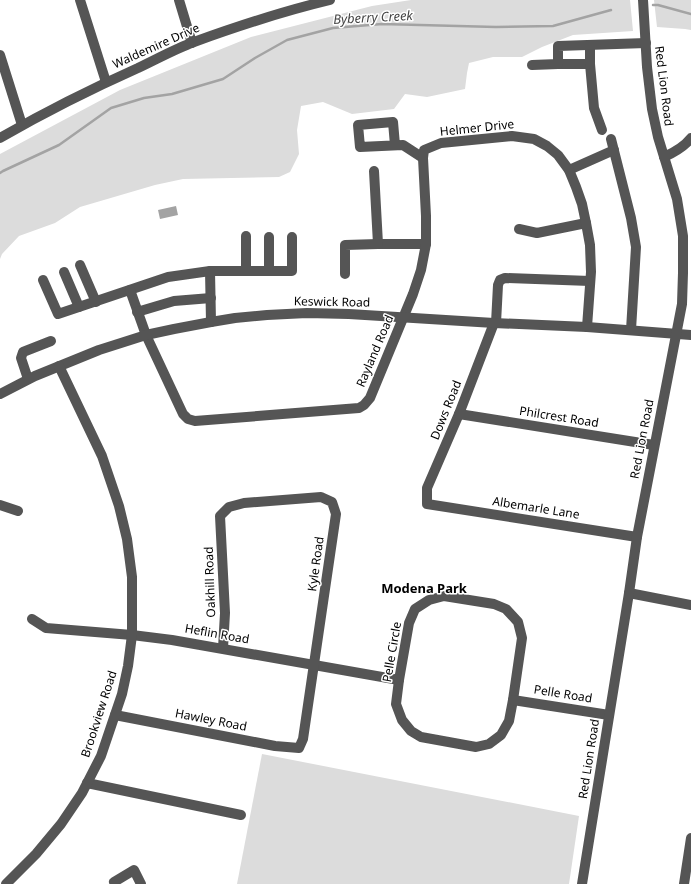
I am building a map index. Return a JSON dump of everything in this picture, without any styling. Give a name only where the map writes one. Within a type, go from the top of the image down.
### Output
[{"type":"street","points":[[80,0],[106,82]]},
{"type":"street","points":[[179,0],[192,43]]},
{"type":"street","name":"Waldemire Drive","points":[[0,138],[22,125],[106,82],[192,43],[249,23],[330,0]]},
{"type":"street","name":"Red Lion Road","points":[[582,884],[637,537],[682,304],[687,266],[678,206],[658,137],[652,108],[643,0]]},
{"type":"street","points":[[558,64],[558,46],[646,43]]},
{"type":"street","points":[[590,45],[590,64],[594,108],[602,130]]},
{"type":"street","points":[[0,55],[22,125]]},
{"type":"street","points":[[532,65],[590,64]]},
{"type":"street","name":"Helmer Drive","points":[[424,153],[441,143],[512,136],[531,139],[547,146],[558,155],[569,170],[576,187],[582,204],[590,245],[591,272],[587,327]]},
{"type":"street","points":[[664,157],[686,144],[691,138]]},
{"type":"street","points":[[611,139],[631,218],[636,247],[631,330]]},
{"type":"street","points":[[396,145],[403,145],[424,153]]},
{"type":"street","points":[[569,170],[614,150]]},
{"type":"street","name":"Rayland Road","points":[[146,335],[183,414],[188,419],[195,420],[359,408],[364,405],[370,398],[419,276],[426,244],[424,153]]},
{"type":"street","points":[[374,171],[378,244]]},
{"type":"street","points":[[519,229],[537,233],[586,223]]},
{"type":"street","points":[[246,236],[246,271]]},
{"type":"street","points":[[268,271],[269,237]]},
{"type":"street","points":[[43,280],[58,314],[168,277],[210,271],[292,271],[292,237]]},
{"type":"street","points":[[345,274],[345,244],[426,244]]},
{"type":"street","points":[[80,265],[96,302]]},
{"type":"street","points":[[210,271],[212,322]]},
{"type":"street","points":[[64,272],[79,307]]},
{"type":"street","name":"Dows Road","points":[[431,504],[427,504],[427,488],[495,323],[498,285],[500,280],[506,278],[590,281]]},
{"type":"street","points":[[130,290],[146,335]]},
{"type":"street","points":[[137,312],[174,301],[211,298]]},
{"type":"street","name":"Keswick Road","points":[[0,394],[59,366],[99,350],[146,335],[235,318],[307,313],[349,314],[587,327],[691,335]]},
{"type":"street","points":[[28,380],[21,358],[23,352],[51,341]]},
{"type":"street","name":"Brookview Road","points":[[6,884],[36,854],[61,824],[82,793],[101,756],[122,694],[128,666],[132,635],[132,577],[127,540],[119,506],[102,456],[59,366]]},
{"type":"street","name":"Philcrest Road","points":[[458,414],[654,445]]},
{"type":"street","name":"Kyle Road","points":[[220,516],[229,507],[244,503],[321,497],[332,502],[336,514],[303,740],[301,745]]},
{"type":"street","name":"Albemarle Lane","points":[[431,504],[637,537]]},
{"type":"street","points":[[0,505],[18,511]]},
{"type":"street","name":"Oakhill Road","points":[[220,516],[225,613],[223,648]]},
{"type":"street","points":[[629,593],[691,605]]},
{"type":"street","name":"Pelle Circle","points":[[444,596],[494,604],[506,609],[518,622],[522,638],[514,700],[509,721],[501,735],[489,744],[476,747],[421,737],[410,731],[402,720],[396,704],[409,623],[415,609],[429,600],[444,596]]},
{"type":"street","name":"Heflin Road","points":[[32,619],[46,628],[172,640],[399,680]]},
{"type":"street","name":"Pelle Road","points":[[514,700],[609,715]]},
{"type":"street","name":"Hawley Road","points":[[115,715],[275,746],[299,748],[301,745]]},
{"type":"street","points":[[87,783],[241,815]]},
{"type":"street","points":[[684,884],[691,838]]},
{"type":"street","points":[[115,884],[114,882],[134,870],[141,884]]},
{"type":"shaded area","points":[[411,0],[630,0],[633,31],[573,35],[542,47],[522,57],[493,57],[469,63],[465,89],[427,97],[405,94],[394,109],[352,114],[323,102],[301,106],[297,130],[299,154],[290,172],[279,177],[183,179],[155,185],[80,207],[55,223],[19,236],[2,254],[0,259],[0,154],[120,90],[251,37],[372,6]]},
{"type":"shaded area","points":[[654,0],[691,0],[691,30],[657,27]]},
{"type":"shaded area","points":[[176,206],[178,215],[160,219],[158,210]]},
{"type":"shaded area","points":[[262,754],[579,816],[569,884],[237,884]]},
{"type":"waterway","name":"Byberry Creek","points":[[653,5],[691,14]]},
{"type":"waterway","name":"Byberry Creek","points":[[0,173],[59,145],[111,108],[144,98],[172,94],[223,79],[255,58],[287,40],[333,28],[382,24],[496,27],[553,26],[611,10]]},
{"type":"district","name":"Modena Park","points":[[424,588]]}]
